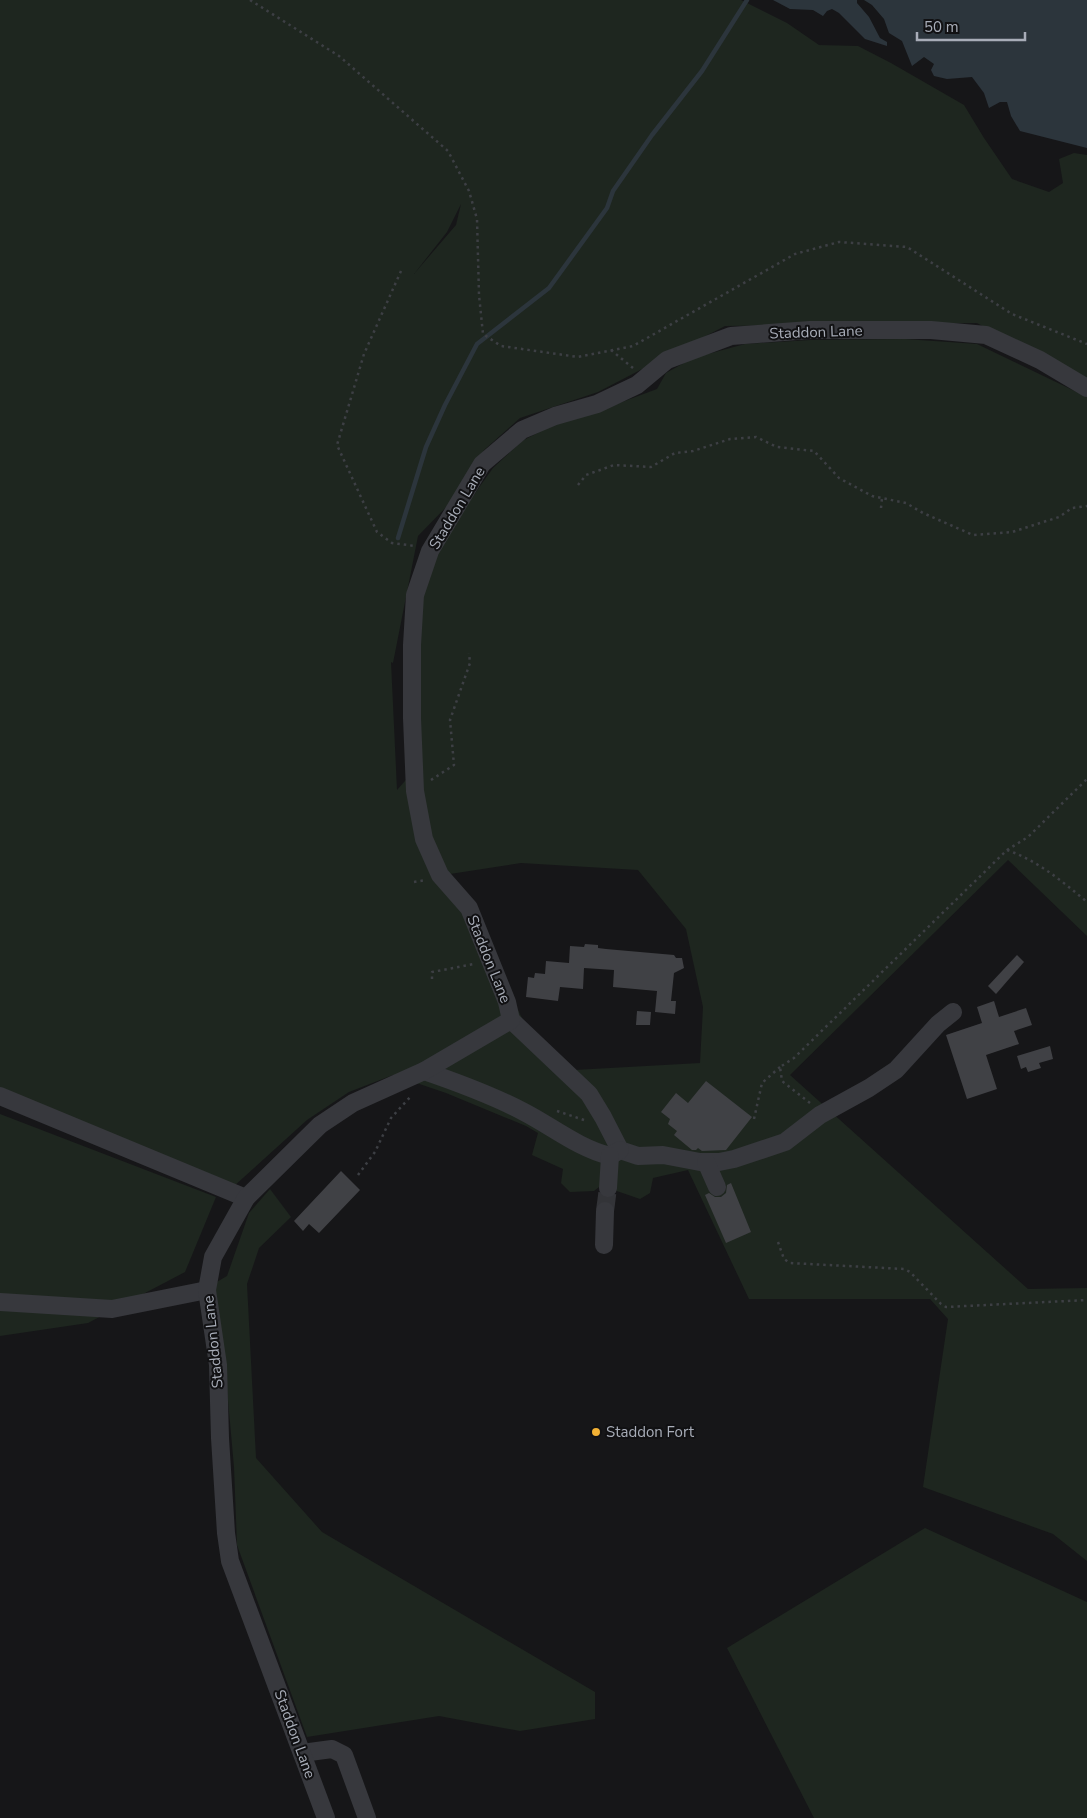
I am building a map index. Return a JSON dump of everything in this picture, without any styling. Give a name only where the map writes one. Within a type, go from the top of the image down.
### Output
[{"type":"street","name":"Staddon Lane","points":[[326,1818],[230,1561],[226,1533],[220,1438],[218,1366],[207,1290],[213,1257],[246,1198],[320,1125],[353,1103],[420,1073],[511,1020],[507,1002],[468,908],[440,875],[424,838],[415,791],[412,646],[415,594],[432,548],[482,464],[522,430],[555,416],[597,404],[637,386],[667,360],[731,336],[810,330],[931,330],[986,336],[1040,360],[1087,388]]},
{"type":"street","points":[[420,1073],[473,1088],[525,1112],[593,1152],[638,1156],[663,1154],[678,1159],[719,1162],[785,1142],[820,1115],[869,1088],[896,1070],[938,1024],[952,1012]]},
{"type":"street","points":[[511,1020],[588,1094],[603,1117],[615,1153],[608,1188]]},
{"type":"street","points":[[0,1096],[246,1198]]},
{"type":"street","points":[[706,1162],[717,1187]]},
{"type":"street","points":[[604,1245],[605,1211]]},
{"type":"street","points":[[0,1302],[112,1309],[207,1290]]},
{"type":"street","points":[[302,1754],[332,1749],[344,1755],[367,1818]]},
{"type":"path","points":[[250,0],[339,56],[448,151],[469,191],[477,219],[483,334],[501,346],[578,356],[633,346],[795,254],[839,242],[907,248],[1012,314],[1087,344]]},
{"type":"path","points":[[402,271],[364,354],[337,445],[377,532],[392,543],[432,548]]},
{"type":"path","points":[[611,350],[646,378]]},
{"type":"path","points":[[578,485],[586,475],[614,465],[651,467],[675,453],[693,450],[730,439],[756,437],[778,447],[814,451],[839,478],[872,496],[906,503],[923,513],[973,535],[1012,532],[1059,517],[1072,508],[1087,506]]},
{"type":"path","points":[[881,508],[882,498]]},
{"type":"path","points":[[429,786],[432,779],[454,765],[450,720],[470,664],[469,653]]},
{"type":"path","points":[[754,1119],[762,1083],[780,1067],[794,1058],[1007,850],[1028,837],[1087,779]]},
{"type":"path","points":[[1007,850],[1020,855],[1057,876],[1087,902]]},
{"type":"path","points":[[432,979],[432,972],[490,962]]},
{"type":"path","points":[[780,1067],[782,1081],[816,1108],[812,1121]]},
{"type":"path","points":[[358,1174],[375,1152],[391,1118],[414,1092],[420,1073]]},
{"type":"path","points":[[778,1242],[784,1259],[790,1262],[910,1272],[946,1307],[1087,1300]]},
{"type":"shaded area","points":[[0,0],[741,0],[787,23],[819,45],[858,46],[964,105],[1012,179],[1049,192],[1063,183],[1059,159],[1074,153],[1087,155],[1087,382],[977,323],[725,326],[598,392],[520,418],[484,450],[452,501],[418,536],[393,663],[391,662],[397,790],[419,765],[419,594],[435,549],[493,468],[522,441],[580,414],[614,405],[657,389],[666,373],[693,358],[745,344],[810,340],[905,339],[977,344],[1087,397],[1087,936],[1008,860],[790,1075],[1028,1289],[1087,1288],[1087,1561],[1053,1534],[923,1487],[948,1319],[930,1299],[749,1299],[688,1170],[653,1178],[650,1193],[640,1199],[608,1188],[599,1187],[594,1191],[570,1192],[561,1183],[563,1169],[532,1155],[538,1133],[526,1126],[446,1093],[393,1075],[349,1092],[307,1120],[233,1187],[0,1088]],"holes":[[[461,204],[456,225],[414,274],[447,232]],[[521,863],[638,870],[686,929],[703,1007],[700,1063],[574,1070],[526,1026],[450,874]]]},
{"type":"shaded area","points":[[773,0],[857,0],[857,3],[869,17],[880,38],[887,42],[887,46],[865,39],[839,13],[832,9],[823,16],[813,10],[790,9]]},
{"type":"shaded area","points":[[864,0],[1087,0],[1087,148],[1020,131],[1011,116],[1007,102],[1000,102],[989,108],[984,93],[972,77],[947,79],[934,76],[931,70],[934,64],[924,57],[912,66],[902,41],[889,33],[884,19],[872,5]]},
{"type":"shaded area","points":[[0,1114],[216,1197],[185,1272],[88,1323],[0,1336]]},
{"type":"shaded area","points":[[270,1189],[291,1217],[259,1248],[247,1284],[256,1458],[322,1532],[595,1692],[595,1719],[520,1731],[439,1716],[307,1737],[237,1545],[234,1467],[215,1283],[227,1276],[249,1213]]},
{"type":"shaded area","points":[[925,1528],[1087,1602],[1087,1818],[814,1818],[727,1648]]},
{"type":"building","points":[[585,944],[598,945],[598,948],[674,955],[676,958],[682,958],[684,968],[674,973],[671,1001],[676,1001],[675,1014],[655,1012],[657,991],[613,987],[614,970],[584,968],[583,989],[560,987],[558,1001],[526,997],[528,977],[534,978],[535,973],[545,974],[546,961],[569,963],[570,946],[584,947]]},
{"type":"building","points":[[1017,955],[1024,962],[996,994],[988,986]]},
{"type":"building","points":[[994,1001],[999,1017],[1026,1008],[1032,1025],[1014,1031],[1019,1044],[986,1055],[997,1089],[967,1099],[946,1035],[982,1023],[977,1007]]},
{"type":"building","points":[[637,1011],[651,1012],[650,1025],[636,1025]]},
{"type":"building","points":[[1050,1046],[1053,1059],[1039,1063],[1041,1068],[1028,1072],[1026,1067],[1021,1069],[1017,1056]]},
{"type":"building","points":[[706,1081],[752,1117],[726,1150],[702,1151],[698,1148],[692,1150],[674,1135],[677,1131],[668,1124],[670,1119],[661,1112],[676,1093],[688,1103]]},
{"type":"building","points":[[341,1171],[360,1190],[319,1233],[309,1224],[303,1231],[294,1221]]},
{"type":"building","points":[[731,1183],[751,1232],[726,1243],[705,1195],[709,1193],[715,1197],[721,1197],[726,1193],[727,1185]]},
{"type":"waterway","points":[[398,538],[426,447],[445,405],[477,344],[549,288],[607,208],[613,191],[652,135],[702,71],[747,0]]},
{"type":"tunnel","points":[[605,1211],[608,1188]]},
{"type":"place","name":"Staddon Fort","points":[[596,1432]]}]
